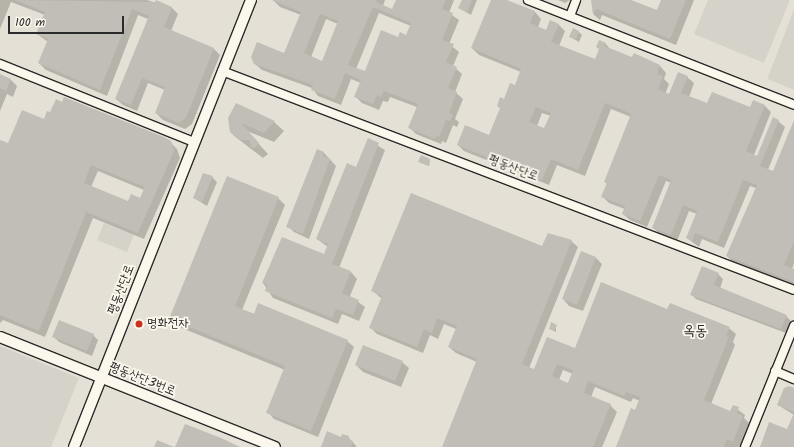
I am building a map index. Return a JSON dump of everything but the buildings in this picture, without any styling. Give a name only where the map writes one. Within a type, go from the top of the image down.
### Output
[{"type":"street","name":"평동산단로","points":[[74,447],[251,0]]},
{"type":"street","points":[[528,0],[794,105]]},
{"type":"street","points":[[570,16],[576,0]]},
{"type":"street","points":[[0,64],[194,142]]},
{"type":"street","name":"평동산단로","points":[[222,71],[794,290]]},
{"type":"street","points":[[745,447],[794,326]]},
{"type":"street","name":"평동산단3번로","points":[[0,337],[276,447]]},
{"type":"street","points":[[775,371],[794,379]]},
{"type":"shaded area","points":[[0,0],[794,0],[794,9],[767,79],[794,90],[794,447],[0,447]]},
{"type":"shaded area","points":[[708,0],[790,0],[764,63],[694,34]]},
{"type":"shaded area","points":[[794,9],[794,90],[767,79]]},
{"type":"shaded area","points":[[104,223],[134,235],[127,252],[97,240]]},
{"type":"shaded area","points":[[0,346],[79,378],[51,447],[0,447]]},
{"type":"place","name":"명화전자","points":[[139,324]]},
{"type":"district","name":"옥동","points":[[695,332]]}]
